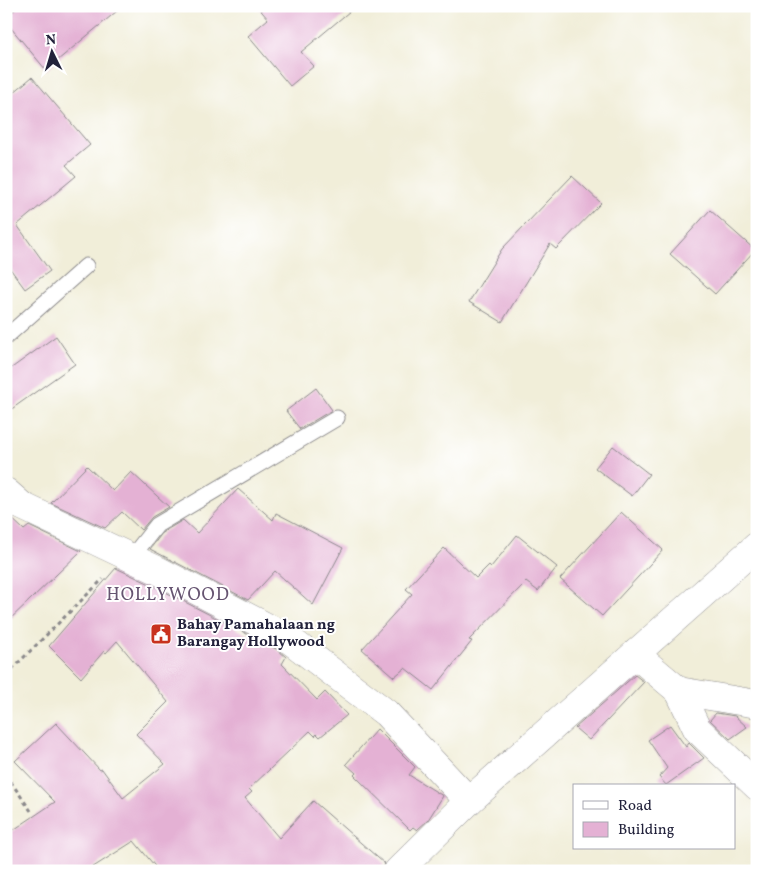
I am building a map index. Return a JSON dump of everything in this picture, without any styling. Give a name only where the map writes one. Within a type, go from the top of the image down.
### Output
[{"type":"street","points":[[6,492],[22,506],[159,570],[286,637],[386,713],[469,801]]},
{"type":"street","points":[[398,871],[469,801],[757,546]]},
{"type":"street","points":[[635,654],[679,691],[697,728],[757,786]]},
{"type":"street","points":[[679,691],[757,704]]},
{"type":"lane","points":[[6,337],[86,266]]},
{"type":"lane","points":[[129,557],[157,525],[337,418]]},
{"type":"path","points":[[6,675],[129,557]]},
{"type":"path","points":[[6,775],[31,811]]},
{"type":"building","points":[[19,6],[123,6],[46,70],[6,22],[6,17]]},
{"type":"building","points":[[257,6],[356,6],[301,52],[314,66],[290,86],[248,36],[268,19]]},
{"type":"building","points":[[32,77],[90,145],[66,165],[76,176],[17,225],[50,271],[25,289],[6,263],[6,99]]},
{"type":"building","points":[[572,176],[601,203],[556,249],[550,244],[502,322],[469,302],[502,249]]},
{"type":"building","points":[[710,210],[755,250],[715,294],[670,254]]},
{"type":"building","points":[[56,336],[75,364],[6,413],[6,372]]},
{"type":"building","points":[[316,388],[332,410],[300,429],[286,411]]},
{"type":"building","points":[[613,446],[649,474],[632,496],[595,468]]},
{"type":"building","points":[[87,466],[113,491],[131,472],[169,507],[152,517],[141,530],[122,512],[105,528],[51,503]]},
{"type":"building","points":[[238,489],[273,520],[276,513],[343,548],[313,605],[275,571],[248,600],[150,549],[163,532],[183,520],[197,533]]},
{"type":"building","points":[[621,512],[663,550],[602,616],[560,579]]},
{"type":"building","points":[[6,513],[24,530],[29,526],[81,551],[6,623]]},
{"type":"building","points":[[517,535],[557,567],[538,591],[526,582],[469,640],[472,641],[433,690],[405,668],[394,677],[362,649],[412,594],[406,589],[444,548],[476,578],[489,565],[491,567]]},
{"type":"building","points":[[116,568],[278,650],[286,657],[282,664],[317,700],[325,692],[347,715],[320,737],[317,734],[315,736],[310,731],[249,789],[252,792],[245,798],[279,838],[313,801],[385,864],[383,871],[159,871],[134,841],[87,871],[6,871],[6,835],[55,802],[15,761],[56,723],[100,770],[102,769],[123,798],[165,764],[136,734],[168,702],[117,641],[106,653],[104,651],[81,678],[49,646]]},
{"type":"building","points":[[635,675],[644,682],[589,740],[575,728]]},
{"type":"building","points":[[716,713],[735,716],[747,727],[730,739],[710,720]]},
{"type":"building","points":[[670,725],[686,747],[689,743],[704,758],[665,784],[659,777],[667,768],[648,740]]},
{"type":"building","points":[[377,729],[415,767],[409,775],[443,796],[428,820],[417,830],[413,827],[410,830],[354,775],[356,773],[346,764]]},
{"type":"place","name":"Bahay Pamahalaan ng Barangay Hollywood","points":[[161,634]]},
{"type":"district","name":"HOLLYWOOD","points":[[168,595]]}]
